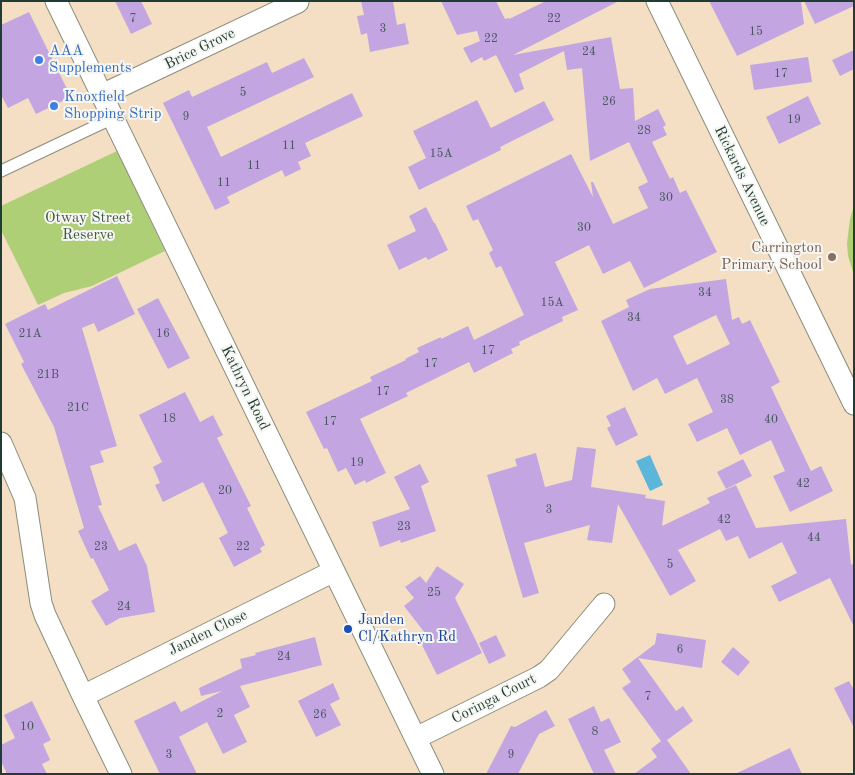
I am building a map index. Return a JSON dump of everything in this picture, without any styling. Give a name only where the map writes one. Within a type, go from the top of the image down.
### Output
[{"type":"street","name":"Kathryn Road","points":[[56,1],[433,774]]},
{"type":"street","name":"Rickards Avenue","points":[[657,1],[854,404]]},
{"type":"street","name":"Brice Grove","points":[[102,95],[298,2]]},
{"type":"street","points":[[1,443],[25,498],[39,590],[45,615],[82,696],[122,774]]},
{"type":"street","name":"Janden Close","points":[[82,696],[334,571]]},
{"type":"street","name":"Coringa Court","points":[[416,738],[539,677],[549,670],[604,604]]},
{"type":"lane","points":[[1,171],[113,118]]},
{"type":"green space","name":"Otway Street Reserve","points":[[117,151],[165,251],[92,286],[64,293],[38,305],[1,230],[1,206]]},
{"type":"green space","points":[[854,206],[854,275],[848,256],[847,243],[850,219]]},
{"type":"water","points":[[650,455],[663,485],[650,491],[636,461]]},
{"type":"building","points":[[115,1],[141,1],[152,24],[131,34]]},
{"type":"building","points":[[361,1],[393,1],[397,25],[405,23],[409,44],[370,52],[367,33],[361,35],[357,16],[364,15]]},
{"type":"building","points":[[441,1],[496,1],[505,19],[509,19],[546,1],[619,1],[513,55],[611,37],[620,89],[633,88],[635,121],[658,109],[666,125],[663,127],[667,135],[652,142],[670,179],[673,177],[680,193],[686,190],[717,252],[644,288],[630,261],[603,274],[589,245],[555,262],[578,310],[562,317],[563,321],[519,342],[520,345],[511,349],[513,353],[474,373],[469,362],[406,393],[408,396],[360,419],[386,473],[366,483],[365,480],[355,485],[346,468],[338,472],[327,448],[324,449],[306,412],[372,381],[370,377],[406,360],[419,352],[417,348],[441,337],[441,339],[468,326],[474,340],[524,315],[501,266],[496,268],[489,253],[493,250],[478,219],[473,221],[466,206],[571,154],[593,197],[591,182],[593,182],[613,224],[648,208],[638,187],[648,182],[629,142],[590,161],[582,68],[567,70],[564,51],[519,74],[524,89],[515,93],[496,55],[484,61],[482,57],[471,63],[463,48],[480,41],[477,31],[457,35]]},
{"type":"building","points":[[709,1],[801,1],[804,24],[737,56]]},
{"type":"building","points":[[804,1],[854,1],[854,6],[815,24]]},
{"type":"building","points":[[29,12],[71,97],[36,114],[28,98],[8,108],[1,95],[1,25]]},
{"type":"building","points":[[854,50],[854,69],[840,76],[832,60]]},
{"type":"building","points":[[808,57],[812,82],[754,90],[750,65]]},
{"type":"building","points":[[304,58],[314,77],[207,127],[221,157],[352,93],[363,116],[305,143],[311,156],[298,162],[301,169],[285,177],[282,170],[227,197],[230,203],[215,210],[163,103],[189,90],[192,97],[267,62],[272,73]]},
{"type":"building","points":[[808,96],[821,124],[779,144],[766,117]]},
{"type":"building","points":[[477,100],[491,128],[544,101],[554,120],[500,147],[501,150],[419,190],[408,167],[426,158],[413,131]]},
{"type":"building","points":[[426,207],[448,250],[428,260],[426,257],[399,270],[387,245],[416,231],[409,216]]},
{"type":"building","points":[[117,276],[135,314],[98,332],[94,323],[82,328],[117,446],[100,451],[104,462],[90,466],[102,505],[98,506],[119,551],[136,543],[147,566],[155,612],[120,618],[106,626],[91,601],[109,590],[93,558],[91,559],[78,531],[84,528],[54,427],[21,364],[24,362],[5,324],[45,304],[48,310]]},
{"type":"building","points":[[726,279],[732,320],[739,317],[742,324],[750,320],[780,382],[771,387],[811,471],[821,466],[833,491],[790,512],[773,476],[785,471],[771,440],[740,455],[727,428],[697,442],[688,424],[713,412],[697,378],[665,394],[657,378],[633,391],[601,321],[629,307],[626,300],[650,289]],"holes":[[[716,315],[730,344],[687,365],[673,336]]]},
{"type":"building","points":[[158,298],[190,358],[168,369],[137,309]]},
{"type":"building","points":[[185,392],[200,422],[213,415],[223,435],[217,438],[251,506],[247,508],[265,545],[260,548],[262,552],[234,567],[219,538],[228,533],[203,482],[163,502],[155,485],[160,483],[153,467],[162,462],[139,415]]},
{"type":"building","points":[[625,407],[638,435],[616,446],[607,428],[611,426],[606,416]]},
{"type":"building","points":[[577,447],[596,449],[591,487],[646,495],[645,498],[665,501],[662,526],[710,503],[707,498],[736,485],[756,528],[846,519],[851,565],[854,563],[854,627],[830,578],[779,602],[771,586],[797,573],[782,542],[749,559],[738,536],[726,541],[720,529],[678,550],[696,581],[670,596],[618,504],[612,543],[587,540],[590,525],[524,543],[539,593],[523,598],[487,475],[517,466],[515,459],[536,453],[545,487],[572,480]]},
{"type":"building","points":[[743,459],[752,476],[726,489],[717,472]]},
{"type":"building","points":[[420,464],[429,482],[421,486],[436,531],[401,543],[400,540],[380,547],[372,522],[410,509],[394,477]]},
{"type":"building","points":[[437,566],[464,584],[455,598],[482,653],[437,675],[420,641],[428,637],[404,606],[414,598],[405,587],[420,576],[426,583]]},
{"type":"building","points":[[657,633],[706,640],[702,668],[638,658],[676,711],[683,706],[693,721],[667,740],[691,774],[634,774],[657,757],[651,749],[661,741],[622,688],[631,682],[622,669],[655,644]]},
{"type":"building","points":[[496,635],[506,656],[489,664],[479,643]]},
{"type":"building","points":[[315,637],[322,665],[240,686],[250,707],[234,715],[247,742],[223,754],[207,722],[179,737],[197,774],[160,774],[134,721],[175,701],[181,712],[222,691],[201,696],[199,688],[242,668],[240,659],[256,655],[255,653]]},
{"type":"building","points":[[733,647],[750,662],[738,676],[721,662]]},
{"type":"building","points":[[849,681],[854,690],[854,728],[834,688]]},
{"type":"building","points":[[333,683],[340,699],[330,704],[341,725],[316,737],[298,701]]},
{"type":"building","points":[[32,701],[51,740],[43,744],[50,760],[42,764],[47,774],[7,774],[1,761],[1,745],[15,738],[4,715]]},
{"type":"building","points":[[594,706],[601,722],[609,718],[621,742],[604,750],[616,774],[594,774],[568,719]]},
{"type":"building","points":[[546,710],[555,726],[539,734],[518,774],[486,774],[511,726],[515,727]]},
{"type":"building","points":[[790,748],[802,774],[735,774]]},
{"type":"place","name":"AAA Supplements","points":[[39,60]]},
{"type":"place","name":"Knoxfield Shopping Strip","points":[[54,106]]},
{"type":"place","name":"Carrington Primary School","points":[[832,257]]},
{"type":"place","name":"Janden Cl/Kathryn Rd","points":[[348,629]]}]
